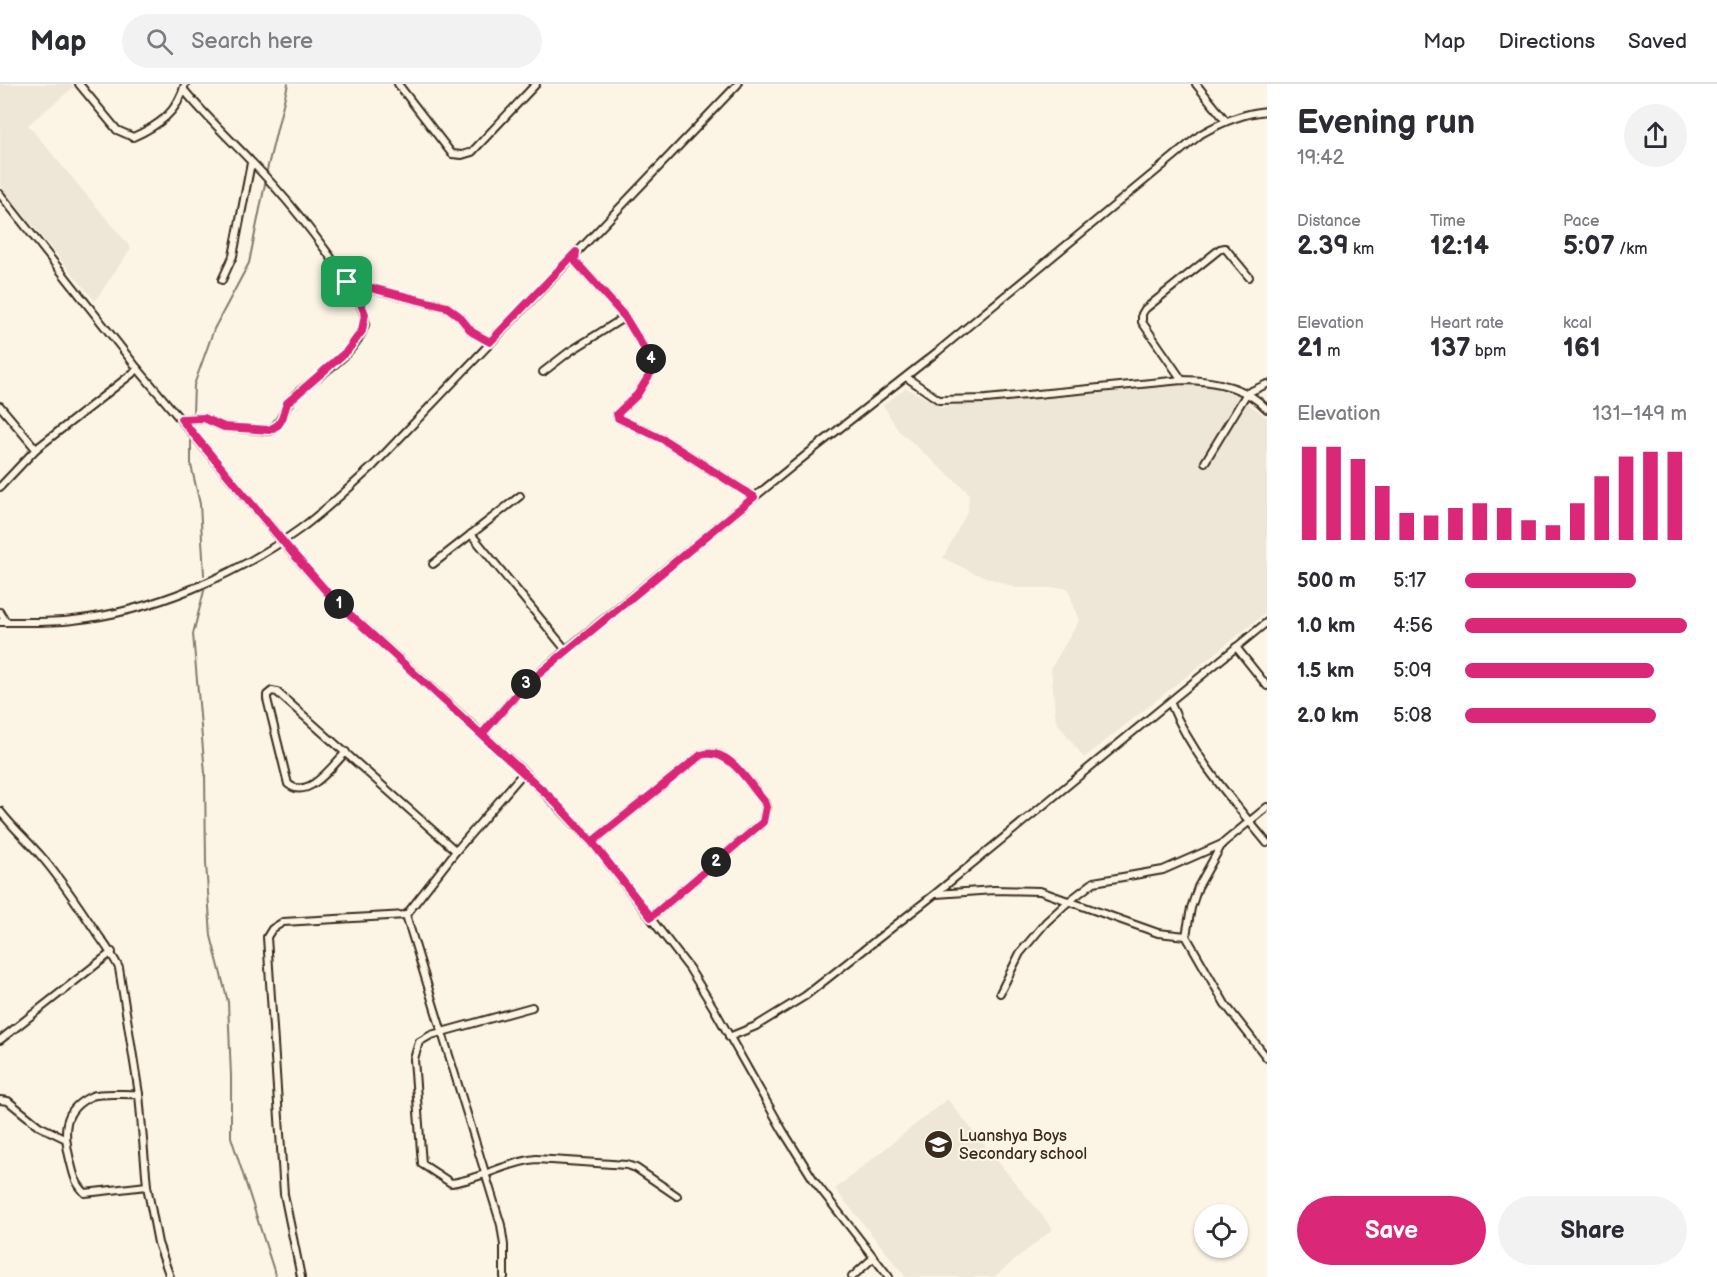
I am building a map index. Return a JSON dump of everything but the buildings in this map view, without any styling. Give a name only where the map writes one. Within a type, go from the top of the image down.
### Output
[{"type":"street","points":[[79,84],[117,130],[133,137],[158,125],[170,115],[185,87],[282,196],[336,266],[360,302],[365,314],[362,331],[347,351],[287,403],[278,425],[269,430],[224,427],[204,418],[181,419]]},
{"type":"street","points":[[398,84],[452,154],[462,155],[472,152],[536,84]]},
{"type":"street","points":[[0,612],[3,622],[73,620],[120,612],[176,595],[250,561],[299,530],[373,466],[738,84]]},
{"type":"street","points":[[1196,84],[1226,121]]},
{"type":"street","points":[[482,734],[523,687],[566,650],[906,377],[1201,134],[1226,121],[1252,112],[1267,111]]},
{"type":"street","points":[[222,280],[233,256],[251,163]]},
{"type":"street","points":[[0,194],[138,369],[334,600],[524,772],[592,842],[651,917],[700,985],[783,1131],[815,1182],[889,1277]]},
{"type":"street","points":[[1182,380],[1142,322],[1145,309],[1220,249],[1225,248],[1249,277]]},
{"type":"street","points":[[576,252],[575,261],[625,317],[655,366],[637,395],[617,414],[618,418],[664,440],[754,497]]},
{"type":"street","points":[[347,282],[447,307],[459,316],[472,332],[490,342]]},
{"type":"street","points":[[543,372],[569,352],[625,317]]},
{"type":"street","points":[[0,487],[36,449],[138,369]]},
{"type":"street","points":[[906,377],[939,400],[986,399],[1182,380],[1217,382],[1247,393],[1267,409]]},
{"type":"street","points":[[1205,462],[1247,393],[1267,384]]},
{"type":"street","points":[[0,406],[36,449]]},
{"type":"street","points":[[433,564],[520,496]]},
{"type":"street","points":[[471,534],[566,650]]},
{"type":"street","points":[[729,1037],[756,1026],[805,996],[935,894],[1267,622]]},
{"type":"street","points":[[1236,647],[1267,686]]},
{"type":"street","points":[[346,752],[313,784],[305,789],[292,787],[288,783],[267,695],[272,691],[277,692],[346,752],[456,851]]},
{"type":"street","points":[[1170,702],[1178,722],[1200,758],[1267,843]]},
{"type":"street","points":[[592,842],[701,755],[709,753],[727,758],[764,801],[766,807],[763,822],[651,917]]},
{"type":"street","points":[[301,1277],[284,1194],[267,937],[272,929],[283,922],[405,915],[524,772]]},
{"type":"street","points":[[1000,993],[1020,953],[1046,922],[1094,882],[1163,870],[1222,844],[1267,807]]},
{"type":"street","points":[[0,811],[13,828],[41,856],[77,902],[94,930],[112,952],[121,973],[139,1094],[147,1186],[158,1243],[170,1277]]},
{"type":"street","points":[[1222,844],[1198,887],[1191,908],[1186,936],[1225,1004],[1267,1058]]},
{"type":"street","points":[[935,894],[994,890],[1040,891],[1158,933],[1186,936]]},
{"type":"street","points":[[405,915],[501,1225],[504,1245],[504,1277]]},
{"type":"street","points":[[0,1040],[112,952]]},
{"type":"street","points":[[532,1006],[423,1038],[416,1047],[422,1164],[451,1183],[486,1175],[536,1159],[627,1166],[636,1168],[677,1196]]},
{"type":"street","points":[[139,1094],[94,1095],[79,1104],[70,1114],[64,1138],[75,1182],[85,1193],[147,1186]]},
{"type":"street","points":[[0,1100],[8,1101],[39,1126],[64,1138]]},
{"type":"street","points":[[852,1277],[873,1258]]},
{"type":"shaded area","points":[[0,84],[71,84],[74,87],[28,125],[131,248],[95,301],[0,186]]},
{"type":"shaded area","points":[[1173,381],[1213,386],[1239,396],[1267,418],[1267,612],[1084,758],[1056,721],[1051,668],[1079,621],[1068,588],[1017,588],[974,573],[943,558],[968,510],[969,493],[898,430],[883,405],[906,388],[942,407]]},
{"type":"shaded area","name":"Luanshya Boys Secondary school","points":[[947,1099],[1053,1229],[994,1277],[906,1277],[835,1189]]},
{"type":"waterway","points":[[266,174],[288,84]]},
{"type":"waterway","points":[[193,413],[194,385],[214,329],[249,263],[265,184]]},
{"type":"waterway","points":[[191,440],[191,465],[200,504],[204,575]]},
{"type":"waterway","points":[[205,587],[193,634],[205,773],[206,863],[211,936],[228,1002],[231,1137],[276,1277]]},
{"type":"place","name":"Luanshya Boys Secondary school","points":[[938,1144]]},
{"type":"route","points":[[347,282],[360,302],[365,314],[365,325],[352,346],[287,403],[278,425],[269,430],[224,427],[204,418],[181,419],[334,600],[552,799],[592,842],[651,917],[763,822],[766,807],[764,801],[727,758],[715,753],[701,755],[592,842],[552,799],[482,734],[523,687],[754,497],[664,440],[618,418],[617,414],[637,395],[655,366],[625,317],[575,261],[576,252],[490,342],[472,332],[452,309],[347,282]]}]
